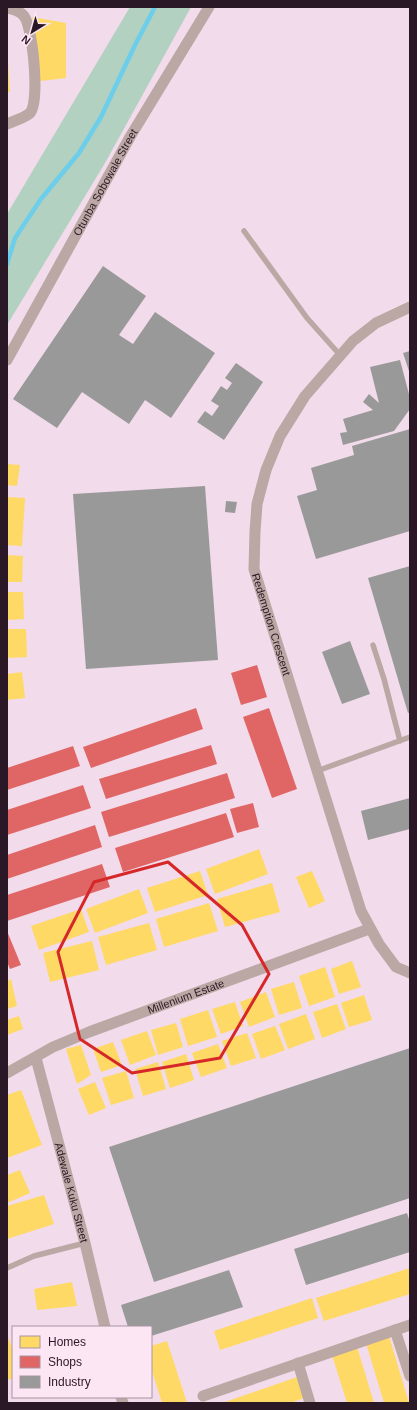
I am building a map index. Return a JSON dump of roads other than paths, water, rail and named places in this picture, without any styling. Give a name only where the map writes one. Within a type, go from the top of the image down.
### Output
[{"type":"street","name":"Otunba Sobowale Street","points":[[7,360],[130,137],[209,7]]},
{"type":"street","points":[[7,8],[16,10],[24,16],[32,44],[34,92],[33,107],[29,114],[7,124]]},
{"type":"street","name":"Redemption Crescent","points":[[410,307],[376,323],[353,341],[305,396],[280,436],[266,470],[257,504],[254,569],[361,911],[369,928],[396,966],[410,972]]},
{"type":"street","name":"Millenium Estate","points":[[7,1073],[36,1058],[53,1047],[89,1032],[369,928]]},
{"type":"street","name":"Adewale Kuku Street","points":[[36,1058],[85,1243],[105,1326]]},
{"type":"street","points":[[203,1396],[410,1325]]},
{"type":"street","points":[[395,1330],[410,1376]]},
{"type":"street","points":[[298,1363],[310,1403]]},
{"type":"lane","points":[[244,231],[307,318],[340,356]]},
{"type":"lane","points":[[373,644],[384,679],[400,741]]},
{"type":"lane","points":[[317,771],[410,737]]},
{"type":"lane","points":[[7,1268],[34,1256],[85,1243]]},
{"type":"waterway","points":[[7,264],[15,238],[41,199],[79,153],[101,117],[135,45],[155,7]]}]
